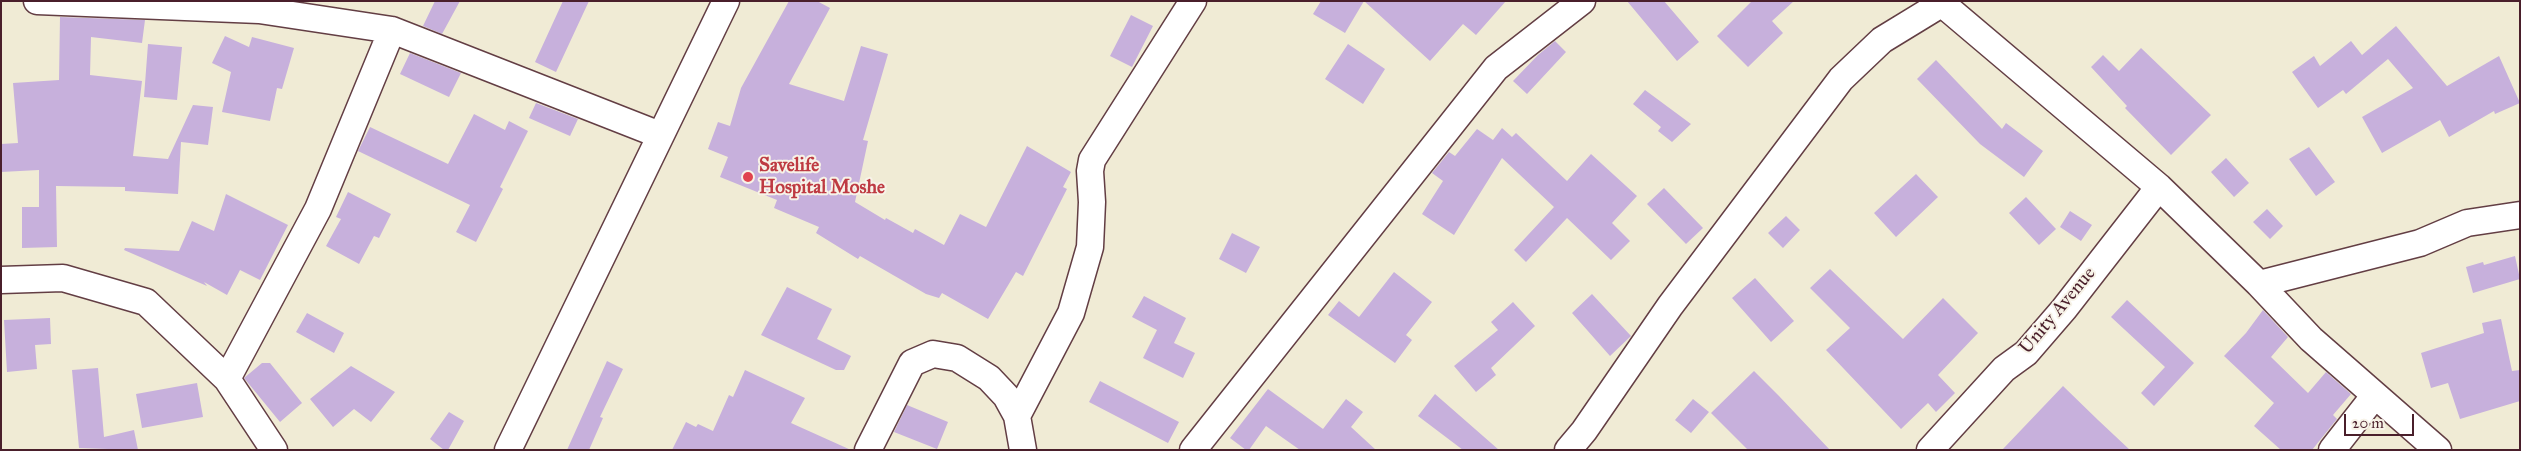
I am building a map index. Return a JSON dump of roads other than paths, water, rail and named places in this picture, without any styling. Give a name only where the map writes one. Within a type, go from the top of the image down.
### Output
[{"type":"street","points":[[37,1],[259,10],[392,30],[660,136]]},
{"type":"street","points":[[508,450],[726,1]]},
{"type":"street","points":[[1017,416],[1071,314],[1090,247],[1092,160],[1192,1]]},
{"type":"street","points":[[1193,450],[1496,68],[1582,1]]},
{"type":"street","points":[[1568,450],[1584,431],[1670,306],[1841,79],[1882,40],[1940,2],[2159,187],[2259,284],[2311,339],[2438,450]]},
{"type":"street","points":[[227,379],[318,209],[392,30]]},
{"type":"street","name":"Unity Avenue","points":[[1930,450],[2004,369],[2026,353],[2159,187]]},
{"type":"street","points":[[2259,284],[2420,243],[2467,223],[2520,215]]},
{"type":"street","points":[[1,280],[63,278],[146,302],[227,379],[274,450]]},
{"type":"street","points":[[868,450],[912,363],[933,354],[957,358],[989,378],[1006,396],[1017,416],[1023,450]]},
{"type":"street","points":[[2332,450],[2375,395]]},
{"type":"place","name":"Savelife Hospital Moshe","points":[[748,177]]}]
